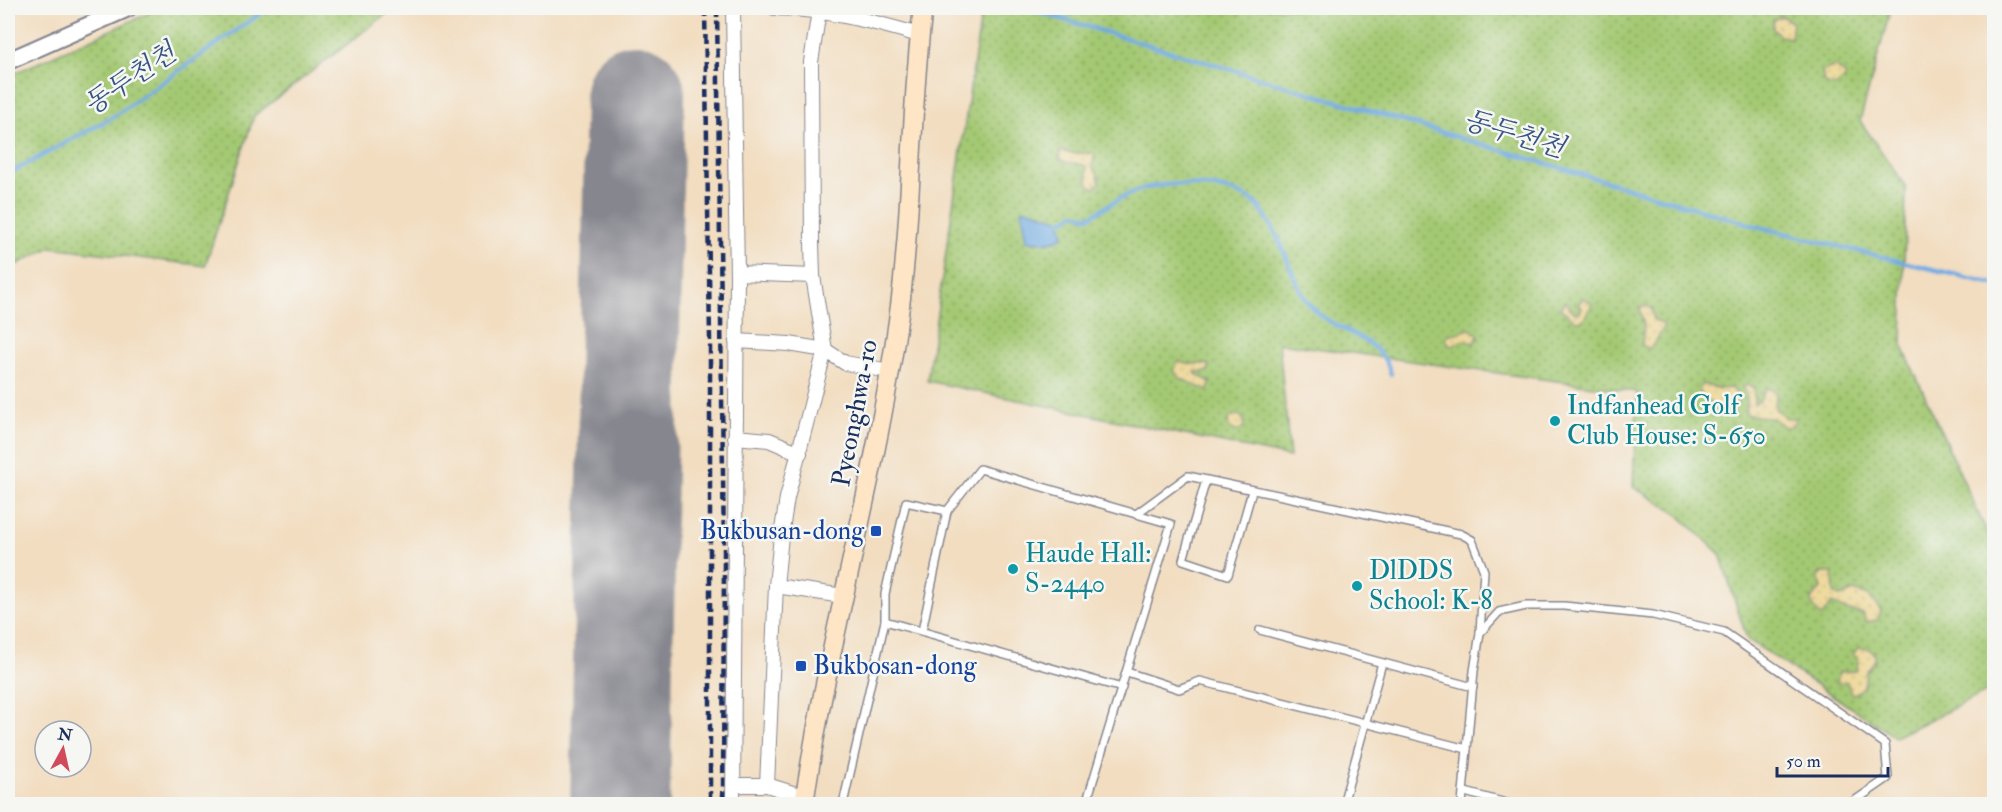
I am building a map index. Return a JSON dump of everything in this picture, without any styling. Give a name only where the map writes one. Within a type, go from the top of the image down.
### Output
[{"type":"main road","name":"Pyeonghwa-ro","points":[[805,800],[823,690],[900,305],[921,23]]},
{"type":"street","points":[[8,61],[128,8]]},
{"type":"street","points":[[733,8],[737,273],[734,804]]},
{"type":"street","points":[[774,8],[819,11],[880,24],[921,23]]},
{"type":"street","points":[[767,785],[776,586],[788,498],[825,350],[813,276],[811,62],[819,11]]},
{"type":"street","points":[[737,273],[813,276]]},
{"type":"street","points":[[736,341],[789,344],[825,350],[845,363],[888,371]]},
{"type":"street","points":[[735,437],[769,440],[800,453]]},
{"type":"street","points":[[776,586],[843,596]]},
{"type":"street","points":[[734,785],[767,785],[805,800]]},
{"type":"lane","points":[[921,631],[947,511],[980,470],[1171,524],[1086,804]]},
{"type":"lane","points":[[1136,514],[1188,476],[1461,534],[1472,540],[1484,571],[1465,792],[1462,804]]},
{"type":"lane","points":[[1206,480],[1183,560],[1228,575],[1252,490]]},
{"type":"lane","points":[[843,804],[885,621],[885,594],[906,502],[947,511]]},
{"type":"lane","points":[[1480,633],[1499,612],[1526,606],[1564,606],[1653,615],[1724,632],[1885,744],[1888,778],[1850,804]]},
{"type":"lane","points":[[885,621],[1122,688]]},
{"type":"lane","points":[[1260,630],[1473,687]]},
{"type":"lane","points":[[1343,804],[1382,663]]},
{"type":"lane","points":[[1127,672],[1179,689],[1200,681],[1467,749]]},
{"type":"lane","points":[[1465,792],[1510,804]]},
{"type":"green space","points":[[160,8],[394,8],[254,116],[205,266],[51,247],[8,269],[8,76]]},
{"type":"green space","points":[[982,8],[1891,8],[1860,121],[1906,187],[1902,345],[1994,548],[1994,688],[1895,737],[1747,639],[1720,554],[1674,511],[1633,487],[1637,392],[1279,343],[1290,457],[927,381]]},
{"type":"sand","points":[[1782,16],[1793,23],[1791,38],[1780,36],[1773,29],[1773,20]]},
{"type":"sand","points":[[1834,66],[1845,74],[1845,78],[1835,86],[1824,83],[1822,72]]},
{"type":"sand","points":[[1060,152],[1095,155],[1092,167],[1100,183],[1094,188],[1088,181],[1087,167],[1060,159]]},
{"type":"sand","points":[[1584,298],[1592,304],[1583,320],[1576,321],[1560,308],[1565,301],[1574,312],[1579,313],[1582,308],[1578,304]]},
{"type":"sand","points":[[1639,307],[1651,308],[1653,319],[1663,324],[1664,328],[1649,349],[1642,345],[1644,325]]},
{"type":"sand","points":[[1470,329],[1479,335],[1474,343],[1462,340],[1453,346],[1448,344],[1446,336]]},
{"type":"sand","points":[[1178,361],[1186,364],[1207,364],[1210,367],[1207,372],[1195,372],[1198,376],[1211,382],[1207,391],[1180,378],[1174,371]]},
{"type":"sand","points":[[1702,384],[1720,389],[1731,388],[1737,394],[1737,403],[1726,407],[1715,406],[1699,390]]},
{"type":"sand","points":[[1747,385],[1754,389],[1754,404],[1760,401],[1766,388],[1776,392],[1775,409],[1787,418],[1796,418],[1792,426],[1785,427],[1774,419],[1746,414],[1746,394],[1742,387]]},
{"type":"sand","points":[[1233,415],[1239,415],[1244,423],[1242,429],[1233,431],[1228,426],[1228,420]]},
{"type":"sand","points":[[1833,573],[1834,593],[1841,597],[1853,591],[1869,596],[1881,611],[1877,620],[1866,622],[1863,614],[1845,610],[1832,603],[1822,616],[1816,611],[1811,599],[1822,588],[1818,575]]},
{"type":"sand","points":[[1858,648],[1869,649],[1875,654],[1875,660],[1866,672],[1864,687],[1854,694],[1851,693],[1847,682],[1837,683],[1839,672],[1856,671],[1859,659],[1853,654]]},
{"type":"water","points":[[1026,209],[1059,219],[1064,234],[1061,238],[1052,241],[1027,241],[1022,210]]},
{"type":"waterway","name":"동두천천","points":[[8,174],[113,117],[268,8]]},
{"type":"waterway","name":"동두천천","points":[[1025,8],[1759,227],[1994,284]]},
{"type":"waterway","points":[[1054,223],[1065,220],[1074,213],[1089,217],[1115,201],[1154,186],[1199,185],[1242,195],[1256,204],[1272,227],[1310,305],[1320,315],[1377,350],[1385,360],[1391,374]]},
{"type":"runway","points":[[620,804],[635,94]]},
{"type":"railway","points":[[705,8],[710,339],[710,804]]},
{"type":"railway","points":[[717,8],[724,552],[723,804]]},
{"type":"place","name":"Indfanhead Golf Club House: S-650","points":[[1555,421]]},
{"type":"place","name":"Bukbusan-dong","points":[[876,531]]},
{"type":"place","name":"Haude Hall: S-2440","points":[[1013,569]]},
{"type":"place","name":"DlDDS School: K-8","points":[[1357,586]]},
{"type":"place","name":"Bukbosan-dong","points":[[801,666]]}]
